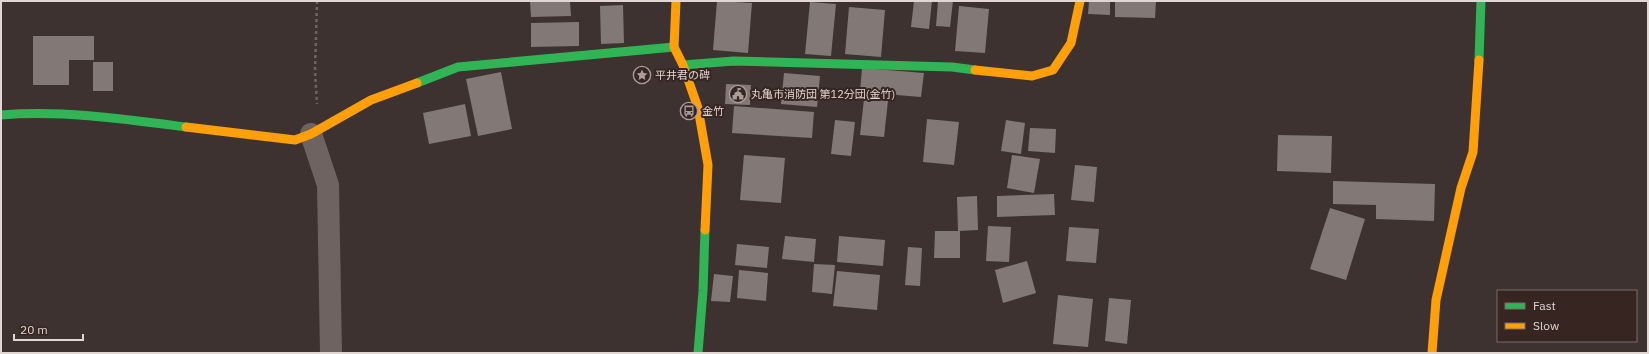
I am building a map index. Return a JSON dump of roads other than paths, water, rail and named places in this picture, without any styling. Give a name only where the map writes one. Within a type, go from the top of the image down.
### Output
[{"type":"street","points":[[676,1],[674,48],[683,65],[698,108],[708,165],[703,291],[698,353]]},
{"type":"street","points":[[683,65],[734,61],[808,62],[952,67],[1032,76],[1053,70],[1071,43],[1080,1]]},
{"type":"street","points":[[1432,353],[1436,300],[1461,188],[1473,152],[1479,77],[1481,1]]},
{"type":"street","points":[[1,115],[26,113],[100,116],[295,140],[311,134],[370,100],[458,67],[674,48]]},
{"type":"street","points":[[311,134],[328,185],[331,353]]},
{"type":"place","name":"平井君の碑","points":[[642,75]]},
{"type":"place","name":"丸亀市消防団 第12分団(金竹)","points":[[738,94]]},
{"type":"place","name":"金竹","points":[[689,111]]}]
